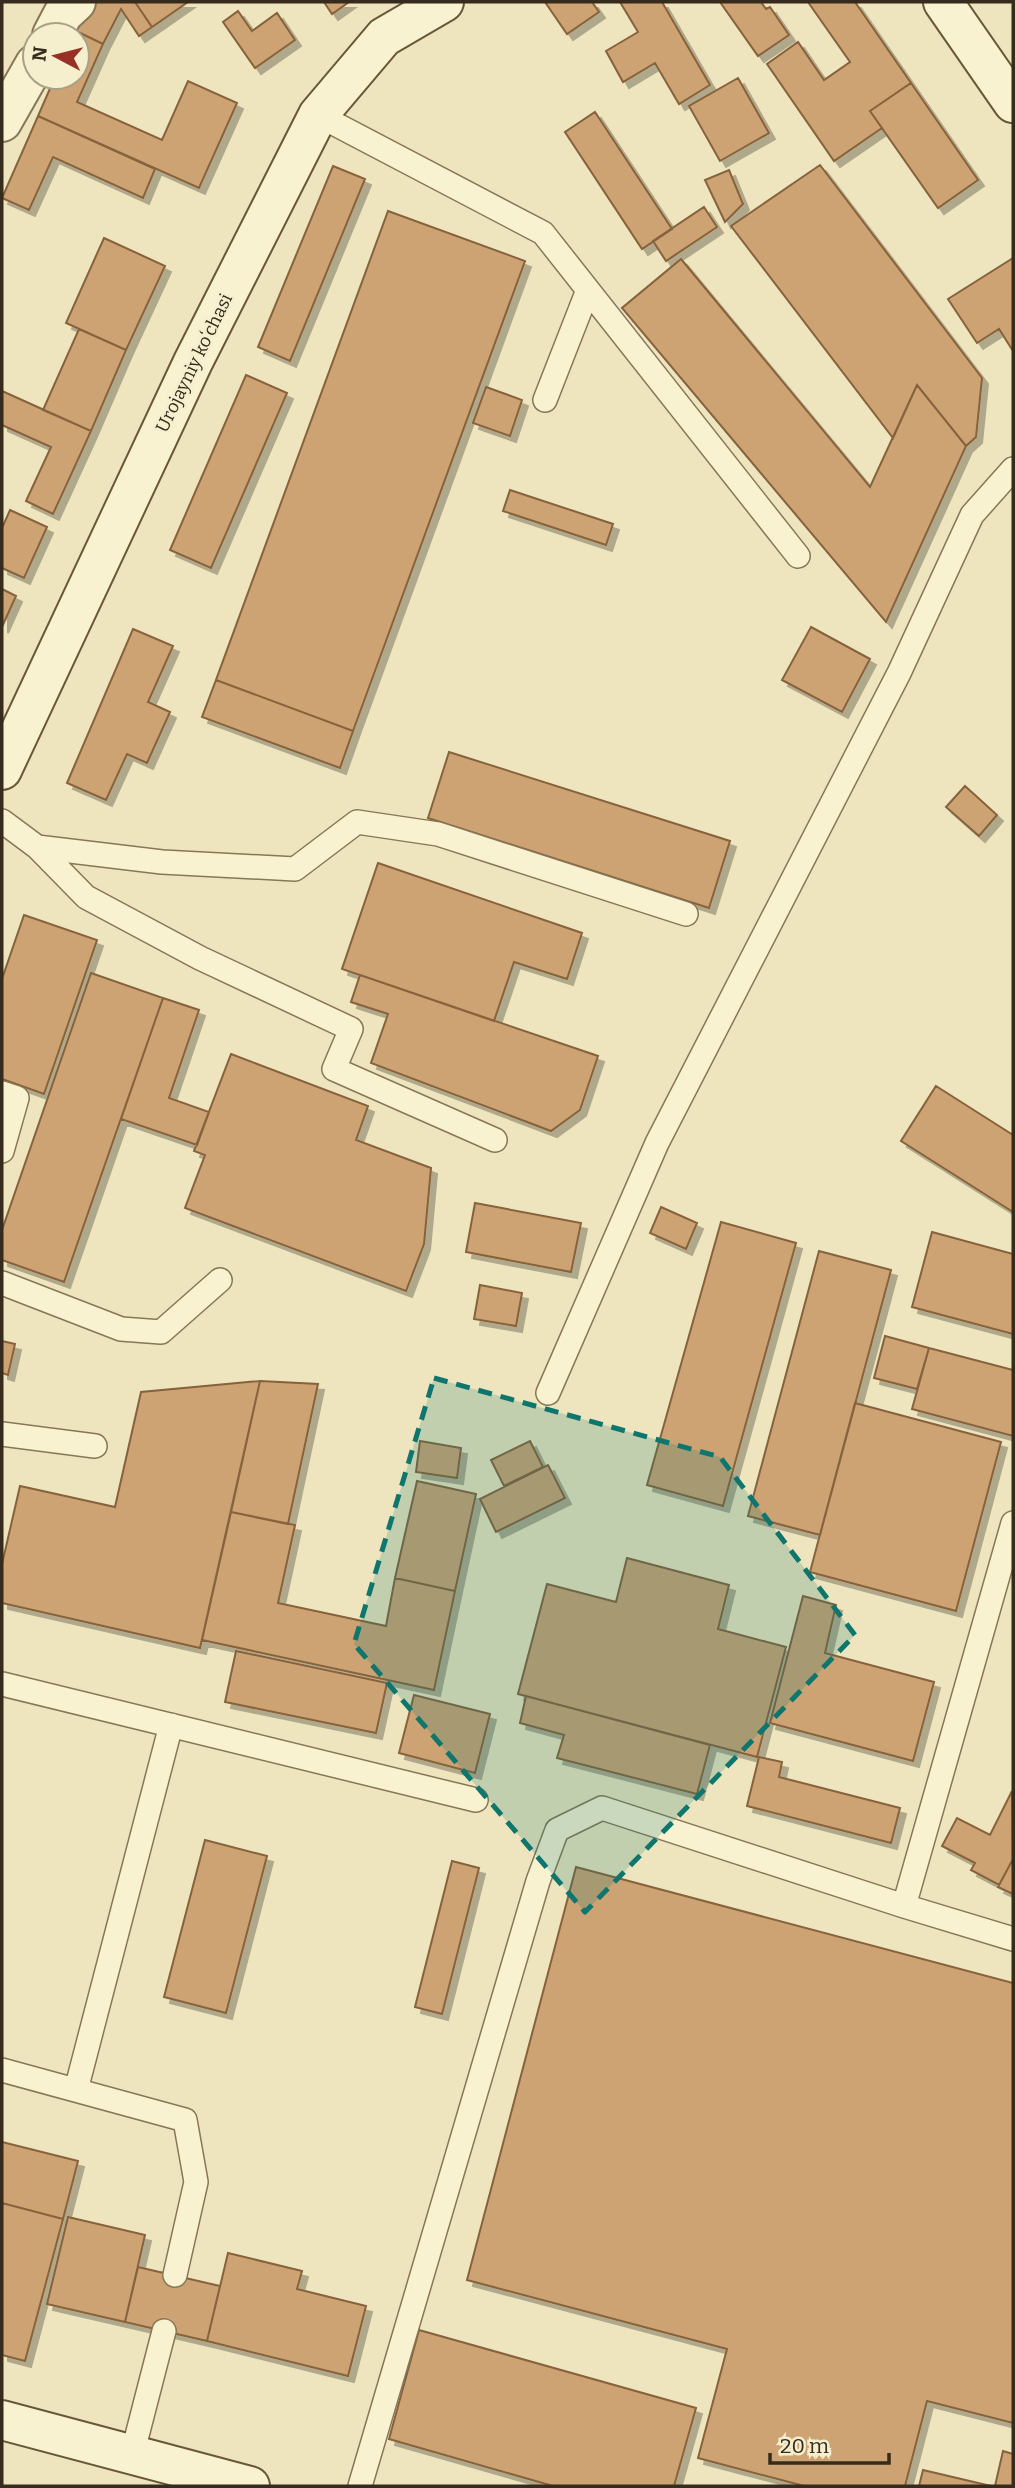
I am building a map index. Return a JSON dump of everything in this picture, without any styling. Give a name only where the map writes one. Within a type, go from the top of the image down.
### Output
[{"type":"main road","points":[[59,21],[76,2]]},
{"type":"main road","name":"Urоjayniy koʻchasi","points":[[2,770],[193,362],[318,115],[384,37],[444,2]]},
{"type":"main road","points":[[943,2],[1013,103]]},
{"type":"main road","points":[[2,122],[21,89]]},
{"type":"main road","points":[[2,2420],[250,2486]]},
{"type":"lane","points":[[318,115],[543,233],[798,556]]},
{"type":"lane","points":[[545,400],[588,290]]},
{"type":"lane","points":[[548,1393],[657,1143],[899,673],[972,515],[1013,469]]},
{"type":"lane","points":[[2,821],[37,847],[86,897],[200,958],[351,1029],[334,1069],[495,1140]]},
{"type":"lane","points":[[37,847],[162,862],[295,869],[357,822],[438,834],[685,914]]},
{"type":"lane","points":[[2,1093],[17,1098],[2,1151]]},
{"type":"lane","points":[[2,1283],[121,1329],[161,1332],[220,1280]]},
{"type":"lane","points":[[2,1434],[95,1446]]},
{"type":"lane","points":[[904,1906],[1013,1523]]},
{"type":"lane","points":[[2,1684],[477,1800]]},
{"type":"lane","points":[[76,2091],[171,1725]]},
{"type":"lane","points":[[360,2486],[538,1881],[557,1830],[602,1808],[1013,1939]]},
{"type":"lane","points":[[2,2070],[186,2120],[197,2182],[175,2275]]},
{"type":"lane","points":[[132,2455],[163,2331]]},
{"type":"highlighted area","points":[[434,1378],[720,1457],[855,1635],[585,1912],[354,1644]]},
{"type":"building","points":[[91,2],[135,2],[152,27],[139,36],[121,9],[103,44],[91,38],[91,21],[81,21]]},
{"type":"building","points":[[135,2],[188,2],[152,27]]},
{"type":"building","points":[[324,2],[349,2],[332,14]]},
{"type":"building","points":[[545,2],[592,2],[599,12],[567,34]]},
{"type":"building","points":[[620,2],[662,2],[710,85],[679,104],[655,63],[623,82],[606,51],[638,32]]},
{"type":"building","points":[[720,2],[761,2],[766,9],[770,7],[789,35],[758,56]]},
{"type":"building","points":[[808,2],[855,2],[911,83],[870,111],[882,128],[834,161],[767,64],[798,42],[824,80],[850,62]]},
{"type":"building","points":[[238,11],[252,31],[277,13],[295,40],[255,68],[223,22]]},
{"type":"building","points":[[91,38],[103,44],[91,71]]},
{"type":"building","points":[[738,78],[769,133],[720,161],[689,106]]},
{"type":"building","points":[[188,81],[237,103],[199,188],[38,116],[49,91],[82,91],[77,102],[162,140]]},
{"type":"building","points":[[911,83],[978,180],[938,208],[870,111]]},
{"type":"building","points":[[595,112],[672,229],[642,249],[565,132]]},
{"type":"building","points":[[38,116],[155,169],[143,198],[53,157],[29,210],[2,198]]},
{"type":"building","points":[[820,165],[982,378],[976,437],[966,446],[917,385],[893,438],[731,226]]},
{"type":"building","points":[[333,166],[365,179],[290,361],[258,347]]},
{"type":"building","points":[[729,170],[743,204],[725,222],[705,180]]},
{"type":"building","points":[[704,207],[717,227],[666,261],[653,241]]},
{"type":"building","points":[[388,211],[525,261],[353,731],[216,680]]},
{"type":"building","points":[[104,238],[165,266],[126,350],[66,323]]},
{"type":"building","points":[[1013,258],[1013,351],[999,329],[977,343],[948,299]]},
{"type":"building","points":[[681,259],[870,487],[917,385],[966,446],[886,622],[622,308]]},
{"type":"building","points":[[79,329],[126,350],[91,431],[43,410]]},
{"type":"building","points":[[246,375],[287,393],[211,568],[170,550]]},
{"type":"building","points":[[486,387],[522,400],[510,436],[473,423]]},
{"type":"building","points":[[2,391],[91,431],[53,514],[26,501],[51,447],[2,425]]},
{"type":"building","points":[[510,490],[613,524],[606,545],[503,511]]},
{"type":"building","points":[[10,510],[47,527],[24,578],[2,568],[2,528]]},
{"type":"building","points":[[2,589],[16,596],[2,627]]},
{"type":"building","points":[[811,627],[870,659],[842,712],[782,680]]},
{"type":"building","points":[[133,629],[173,646],[148,702],[170,712],[147,763],[127,754],[106,800],[67,783]]},
{"type":"building","points":[[216,680],[353,731],[340,768],[202,717]]},
{"type":"building","points":[[449,752],[730,841],[709,908],[428,818]]},
{"type":"building","points":[[965,786],[997,815],[979,836],[946,807]]},
{"type":"building","points":[[378,863],[582,933],[567,979],[514,962],[494,1021],[342,969]]},
{"type":"building","points":[[24,915],[97,940],[44,1094],[2,1079],[2,979]]},
{"type":"building","points":[[91,973],[163,998],[64,1282],[2,1260],[2,1230]]},
{"type":"building","points":[[360,975],[598,1056],[580,1110],[551,1131],[371,1063],[388,1014],[351,1002]]},
{"type":"building","points":[[163,998],[199,1010],[169,1098],[209,1112],[197,1145],[121,1119]]},
{"type":"building","points":[[231,1054],[368,1106],[356,1140],[431,1168],[424,1244],[406,1291],[185,1208],[205,1155],[194,1151]]},
{"type":"building","points":[[936,1086],[1013,1135],[1013,1212],[901,1141]]},
{"type":"building","points":[[475,1203],[581,1223],[571,1272],[466,1252]]},
{"type":"building","points":[[661,1207],[697,1223],[686,1249],[650,1233]]},
{"type":"building","points":[[721,1222],[796,1243],[723,1506],[647,1485]]},
{"type":"building","points":[[932,1232],[1013,1254],[1013,1334],[912,1307]]},
{"type":"building","points":[[819,1251],[891,1270],[820,1535],[748,1516]]},
{"type":"building","points":[[480,1285],[522,1293],[516,1326],[474,1319]]},
{"type":"building","points":[[885,1336],[929,1348],[917,1389],[874,1378]]},
{"type":"building","points":[[2,1341],[15,1344],[8,1375],[2,1373]]},
{"type":"building","points":[[929,1348],[1013,1370],[1013,1436],[912,1409]]},
{"type":"building","points":[[260,1381],[318,1384],[288,1524],[231,1512]]},
{"type":"building","points":[[260,1381],[200,1648],[2,1603],[2,1564],[20,1486],[115,1507],[141,1392]]},
{"type":"building","points":[[855,1403],[1001,1442],[956,1611],[810,1572]]},
{"type":"building","points":[[420,1441],[461,1448],[457,1478],[416,1472]]},
{"type":"building","points":[[530,1441],[543,1467],[504,1486],[491,1460]]},
{"type":"building","points":[[548,1465],[565,1498],[496,1532],[480,1499]]},
{"type":"building","points":[[417,1481],[476,1494],[455,1591],[395,1578]]},
{"type":"building","points":[[231,1512],[295,1525],[278,1603],[386,1626],[395,1578],[455,1591],[434,1690],[202,1640]]},
{"type":"building","points":[[627,1558],[729,1585],[718,1629],[786,1647],[757,1757],[518,1694],[547,1584],[616,1602]]},
{"type":"building","points":[[803,1596],[836,1605],[825,1653],[934,1682],[913,1761],[770,1723]]},
{"type":"building","points":[[236,1651],[387,1683],[376,1733],[225,1702]]},
{"type":"building","points":[[414,1695],[490,1714],[475,1773],[399,1753]]},
{"type":"building","points":[[526,1696],[710,1745],[697,1794],[557,1758],[564,1735],[520,1723]]},
{"type":"building","points":[[759,1757],[782,1762],[779,1777],[900,1808],[891,1843],[747,1806]]},
{"type":"building","points":[[1012,1791],[1013,1859],[999,1885],[971,1870],[975,1863],[942,1846],[957,1818],[990,1835]]},
{"type":"building","points":[[205,1840],[267,1856],[226,2013],[164,1997]]},
{"type":"building","points":[[1013,1859],[1013,1894],[998,1887]]},
{"type":"building","points":[[452,1861],[479,1868],[442,2014],[415,2007]]},
{"type":"building","points":[[576,1867],[1013,1983],[1013,2423],[927,2401],[905,2486],[804,2486],[698,2458],[727,2349],[467,2280]]},
{"type":"building","points":[[2,2142],[78,2161],[63,2219],[2,2203]]},
{"type":"building","points":[[2,2203],[63,2219],[25,2361],[2,2355]]},
{"type":"building","points":[[68,2217],[145,2235],[125,2322],[47,2304]]},
{"type":"building","points":[[228,2253],[302,2271],[297,2289],[366,2306],[348,2376],[207,2341]]},
{"type":"building","points":[[138,2267],[220,2286],[207,2341],[125,2322]]},
{"type":"building","points":[[419,2330],[696,2408],[674,2486],[553,2486],[389,2439]]},
{"type":"building","points":[[1003,2451],[1013,2454],[1013,2486],[995,2486]]},
{"type":"building","points":[[923,2470],[991,2486],[919,2486]]}]
